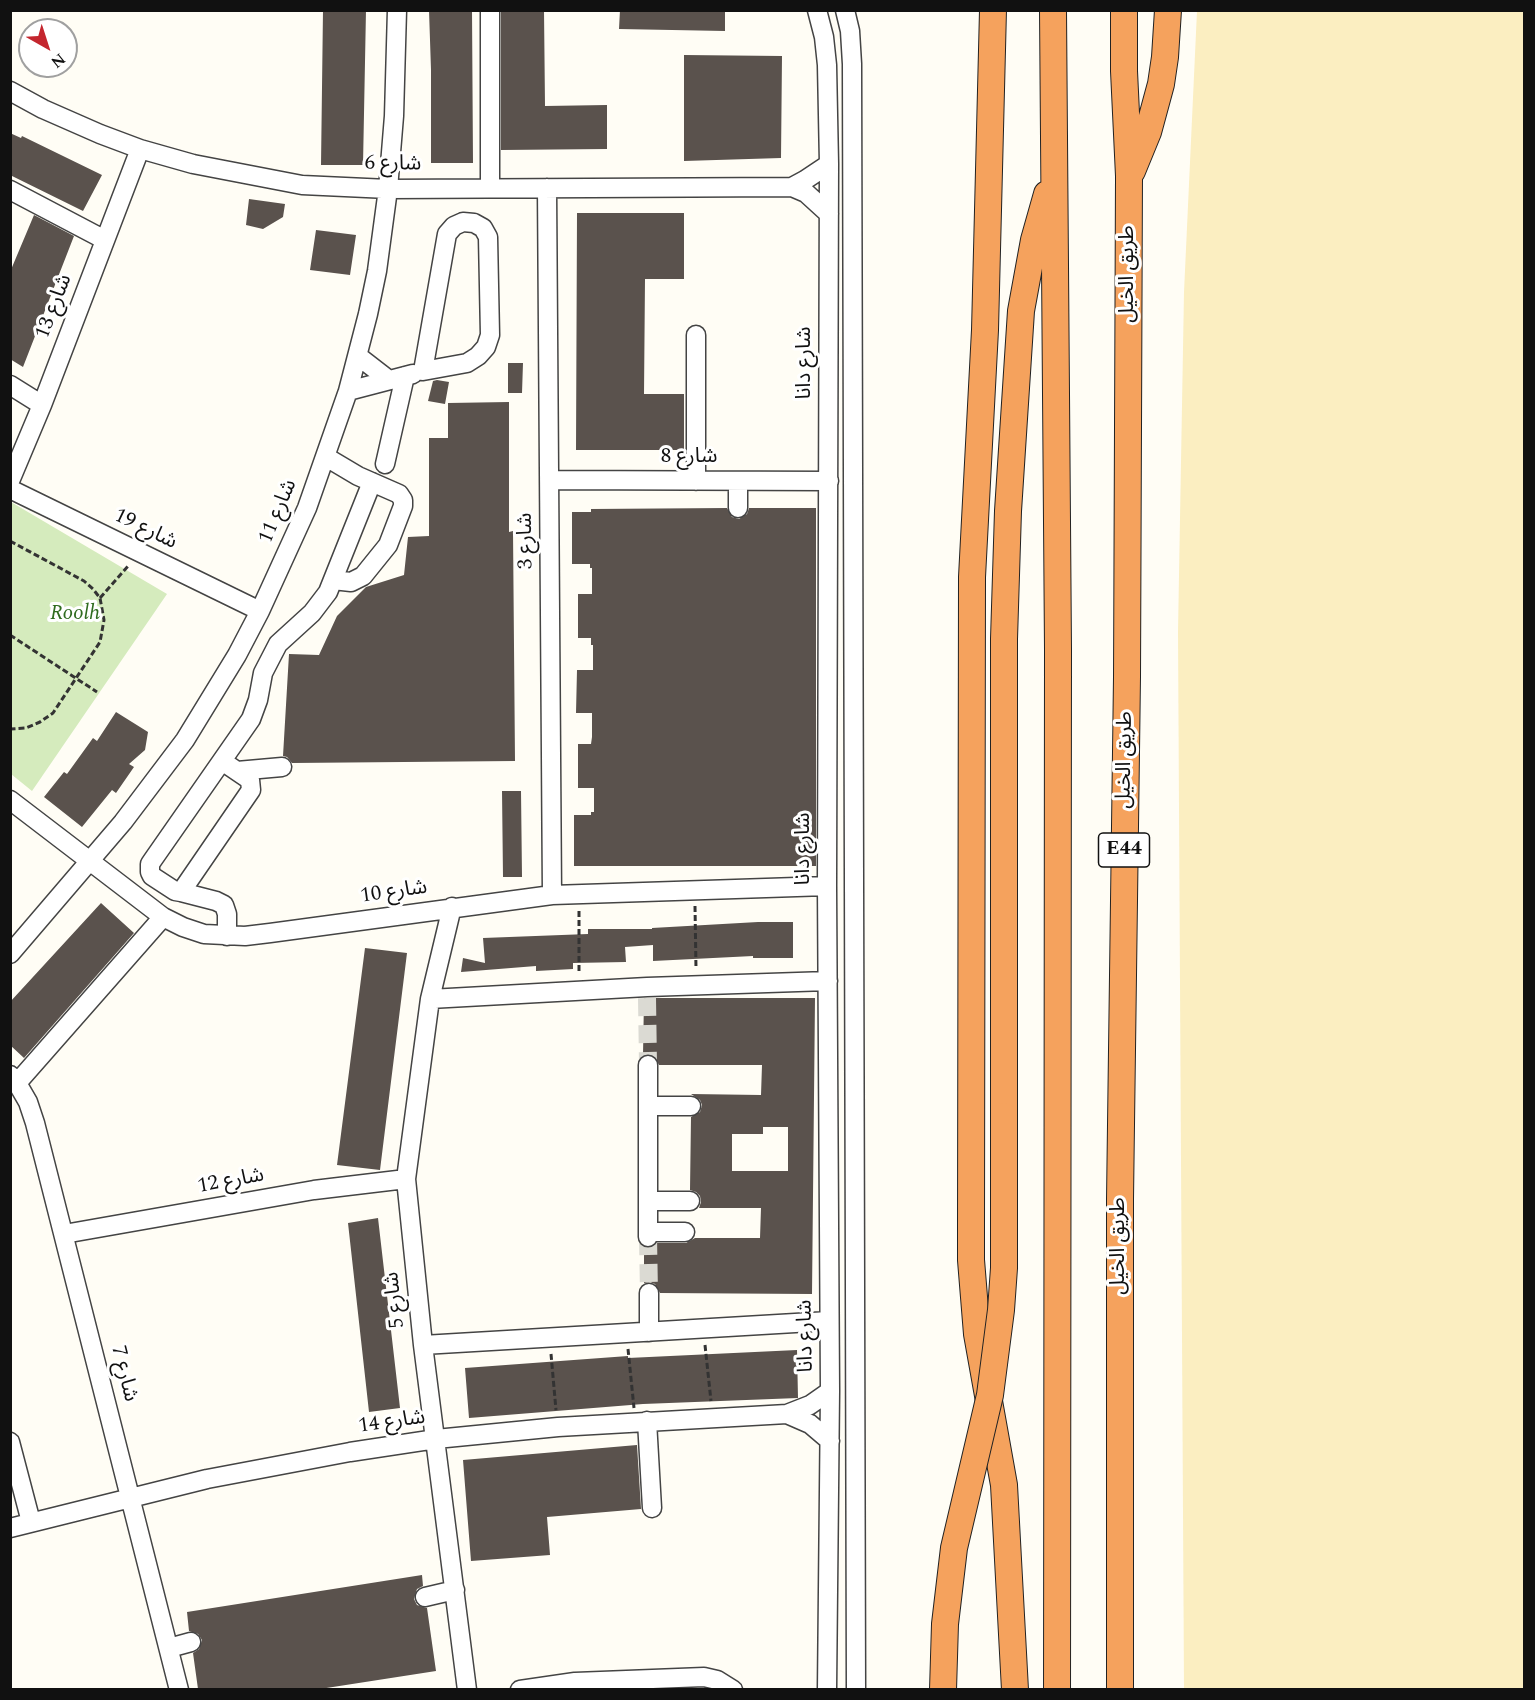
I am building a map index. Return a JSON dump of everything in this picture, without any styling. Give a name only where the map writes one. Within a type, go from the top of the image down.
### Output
[{"type":"highway","points":[[993,10],[986,330],[972,587],[971,1241],[977,1334],[1004,1485],[1015,1689]]},
{"type":"highway","points":[[1053,10],[1059,649],[1057,1689]]},
{"type":"highway","name":"طريق الخيل","points":[[1120,1689],[1120,1222],[1127,677],[1129,176],[1124,71],[1124,10]]},
{"type":"highway","points":[[1129,176],[1140,154],[1155,108],[1165,57],[1168,10]]},
{"type":"highway","points":[[943,1689],[945,1624],[954,1548],[990,1395],[1001,1310],[1004,1268],[1004,639],[1011,458],[1017,347],[1026,275],[1041,214],[1055,171]]},
{"type":"highway","points":[[1120,1641],[1139,1689]]},
{"type":"street","name":"شارع 11","points":[[10,954],[130,814],[185,740],[212,698],[260,611],[307,508],[348,391],[377,271],[388,189],[394,116],[397,10]]},
{"type":"street","points":[[490,10],[490,188]]},
{"type":"street","name":"شارع دانا","points":[[817,10],[824,37],[829,164],[827,888],[830,1441],[828,1689]]},
{"type":"street","points":[[844,10],[850,31],[852,64],[855,470],[856,1689]]},
{"type":"street","name":"شارع 6","points":[[10,91],[43,109],[140,149],[215,168],[302,185],[388,189],[792,187],[829,164]]},
{"type":"street","name":"شارع 13","points":[[10,481],[42,405],[140,149]]},
{"type":"street","points":[[792,187],[812,198],[829,214]]},
{"type":"street","name":"شارع 3","points":[[547,188],[552,895]]},
{"type":"street","points":[[10,190],[105,240]]},
{"type":"street","points":[[348,391],[423,371],[467,363],[482,351],[490,335],[488,237],[483,228],[474,223],[463,222],[454,226],[447,234],[423,371]]},
{"type":"street","points":[[696,335],[696,481]]},
{"type":"street","points":[[358,356],[397,378]]},
{"type":"street","points":[[385,464],[397,378]]},
{"type":"street","points":[[10,385],[42,405]]},
{"type":"street","points":[[854,489],[851,494],[841,498],[836,497],[829,480],[832,464],[842,459],[852,464],[855,470]]},
{"type":"street","points":[[323,465],[393,491],[403,500],[398,521],[384,551],[363,576],[351,582],[333,580]]},
{"type":"street","points":[[227,936],[227,914],[224,905],[169,888],[152,876],[150,864],[229,766],[258,700],[263,673],[278,644],[321,603],[333,580],[365,479]]},
{"type":"street","name":"شارع 8","points":[[549,480],[829,480]]},
{"type":"street","points":[[738,481],[738,508]]},
{"type":"street","name":"شارع 19","points":[[10,489],[260,611]]},
{"type":"street","points":[[229,766],[282,767]]},
{"type":"street","points":[[181,892],[251,790],[250,780],[229,766]]},
{"type":"street","name":"شارع 10","points":[[10,800],[163,917],[204,934],[227,936],[270,933],[552,895],[827,888]]},
{"type":"street","points":[[854,881],[848,870],[836,869],[827,888],[835,910],[841,912],[852,906],[854,900]]},
{"type":"street","name":"شارع 5","points":[[452,908],[430,999],[406,1179],[423,1345],[467,1689]]},
{"type":"street","points":[[14,1079],[163,917]]},
{"type":"street","points":[[430,999],[579,990],[647,992],[696,985],[828,981]]},
{"type":"street","points":[[648,1065],[649,1235],[685,1232]]},
{"type":"street","name":"شارع 7","points":[[14,1079],[35,1123],[179,1689]]},
{"type":"street","points":[[648,1111],[691,1110]]},
{"type":"street","name":"شارع 12","points":[[64,1234],[314,1190],[406,1179]]},
{"type":"street","points":[[648,1196],[690,1197]]},
{"type":"street","points":[[649,1293],[649,1332]]},
{"type":"street","points":[[423,1345],[829,1321]]},
{"type":"street","name":"شارع 14","points":[[10,1528],[130,1497],[350,1452],[436,1439],[558,1427],[787,1414],[810,1405],[830,1390]]},
{"type":"street","name":"شارع 14","points":[[787,1414],[810,1424],[830,1441]]},
{"type":"street","points":[[641,1421],[652,1508]]},
{"type":"street","points":[[10,1442],[31,1521]]},
{"type":"street","points":[[425,1597],[454,1590]]},
{"type":"street","points":[[169,1648],[191,1642]]},
{"type":"street","points":[[520,1689],[575,1682],[704,1677],[717,1680],[733,1689]]},
{"type":"path","points":[[10,541],[84,581],[100,598],[104,620],[100,642],[53,713],[26,728],[10,729]]},
{"type":"path","points":[[100,598],[139,553]]},
{"type":"path","points":[[10,635],[97,692]]},
{"type":"path","points":[[695,891],[696,985]]},
{"type":"path","points":[[578,894],[579,990]]},
{"type":"path","points":[[704,1328],[712,1418]]},
{"type":"path","points":[[627,1333],[641,1421]]},
{"type":"path","points":[[549,1338],[558,1427]]},
{"type":"green space","name":"Roolh","points":[[11,502],[167,594],[32,791],[11,774]]},
{"type":"sand","points":[[1197,11],[1524,11],[1524,1689],[1184,1689],[1178,632],[1184,292]]},
{"type":"building","points":[[323,10],[366,10],[363,165],[321,165]]},
{"type":"building","points":[[429,10],[472,10],[473,163],[431,163]]},
{"type":"building","points":[[501,10],[544,10],[545,106],[607,105],[607,149],[501,150]]},
{"type":"building","points":[[620,10],[725,10],[725,31],[619,29]]},
{"type":"building","points":[[684,55],[782,56],[781,158],[684,161]]},
{"type":"building","points":[[10,133],[21,138],[22,136],[102,175],[83,211],[10,175]]},
{"type":"building","points":[[249,199],[285,204],[283,217],[263,229],[246,225]]},
{"type":"building","points":[[577,213],[684,213],[684,279],[645,279],[644,394],[684,394],[684,450],[576,450]]},
{"type":"building","points":[[34,215],[74,236],[23,367],[10,359],[10,272]]},
{"type":"building","points":[[316,230],[356,235],[350,275],[310,270]]},
{"type":"building","points":[[508,363],[523,363],[522,393],[508,393]]},
{"type":"building","points":[[433,381],[449,382],[445,404],[428,401]]},
{"type":"building","points":[[509,402],[509,532],[513,531],[515,761],[292,763],[283,756],[289,654],[319,655],[337,616],[366,587],[404,575],[408,537],[429,536],[429,438],[448,438],[448,403]]},
{"type":"building","points":[[727,508],[732,517],[739,519],[747,514],[749,508],[816,508],[816,866],[574,866],[574,815],[591,815],[591,812],[594,812],[594,788],[578,788],[578,744],[591,744],[592,713],[576,713],[577,670],[593,670],[593,645],[591,645],[591,638],[578,638],[578,594],[592,594],[592,568],[590,564],[572,564],[572,512],[591,512],[591,509]]},
{"type":"building","points":[[116,712],[148,732],[145,750],[129,764],[134,767],[116,793],[112,790],[82,827],[44,797],[64,772],[67,774],[93,738],[97,741]]},
{"type":"building","points":[[502,791],[521,791],[522,877],[503,877]]},
{"type":"building","points":[[101,903],[134,933],[24,1058],[10,1045],[10,1002]]},
{"type":"building","points":[[793,922],[793,958],[753,958],[753,956],[653,961],[653,945],[625,947],[626,962],[573,963],[573,969],[536,971],[536,966],[461,972],[463,958],[485,963],[483,938],[588,934],[588,929],[652,929]]},
{"type":"building","points":[[365,948],[407,953],[380,1170],[337,1165]]},
{"type":"building","points":[[644,998],[815,998],[812,1294],[660,1293],[655,1284],[644,1283],[644,1247],[653,1247],[657,1243],[686,1243],[695,1238],[760,1238],[761,1208],[699,1208],[700,1196],[690,1190],[691,1117],[700,1112],[702,1105],[700,1100],[691,1094],[761,1095],[762,1065],[659,1065],[654,1056],[643,1055]],"holes":[[[763,1127],[788,1127],[788,1171],[732,1171],[732,1134],[763,1134]]]},
{"type":"building","points":[[378,1218],[400,1408],[369,1412],[348,1223]]},
{"type":"building","points":[[797,1350],[798,1398],[643,1404],[469,1418],[465,1368],[628,1356],[628,1358]]},
{"type":"building","points":[[637,1445],[641,1509],[547,1517],[550,1555],[471,1561],[463,1460]]},
{"type":"building","points":[[422,1575],[423,1586],[417,1589],[414,1599],[417,1605],[427,1608],[436,1671],[320,1689],[198,1689],[193,1653],[199,1649],[202,1640],[198,1634],[189,1631],[187,1612]]},
{"type":"tunnel","points":[[647,998],[648,1065]]},
{"type":"tunnel","points":[[648,1237],[649,1293]]}]
